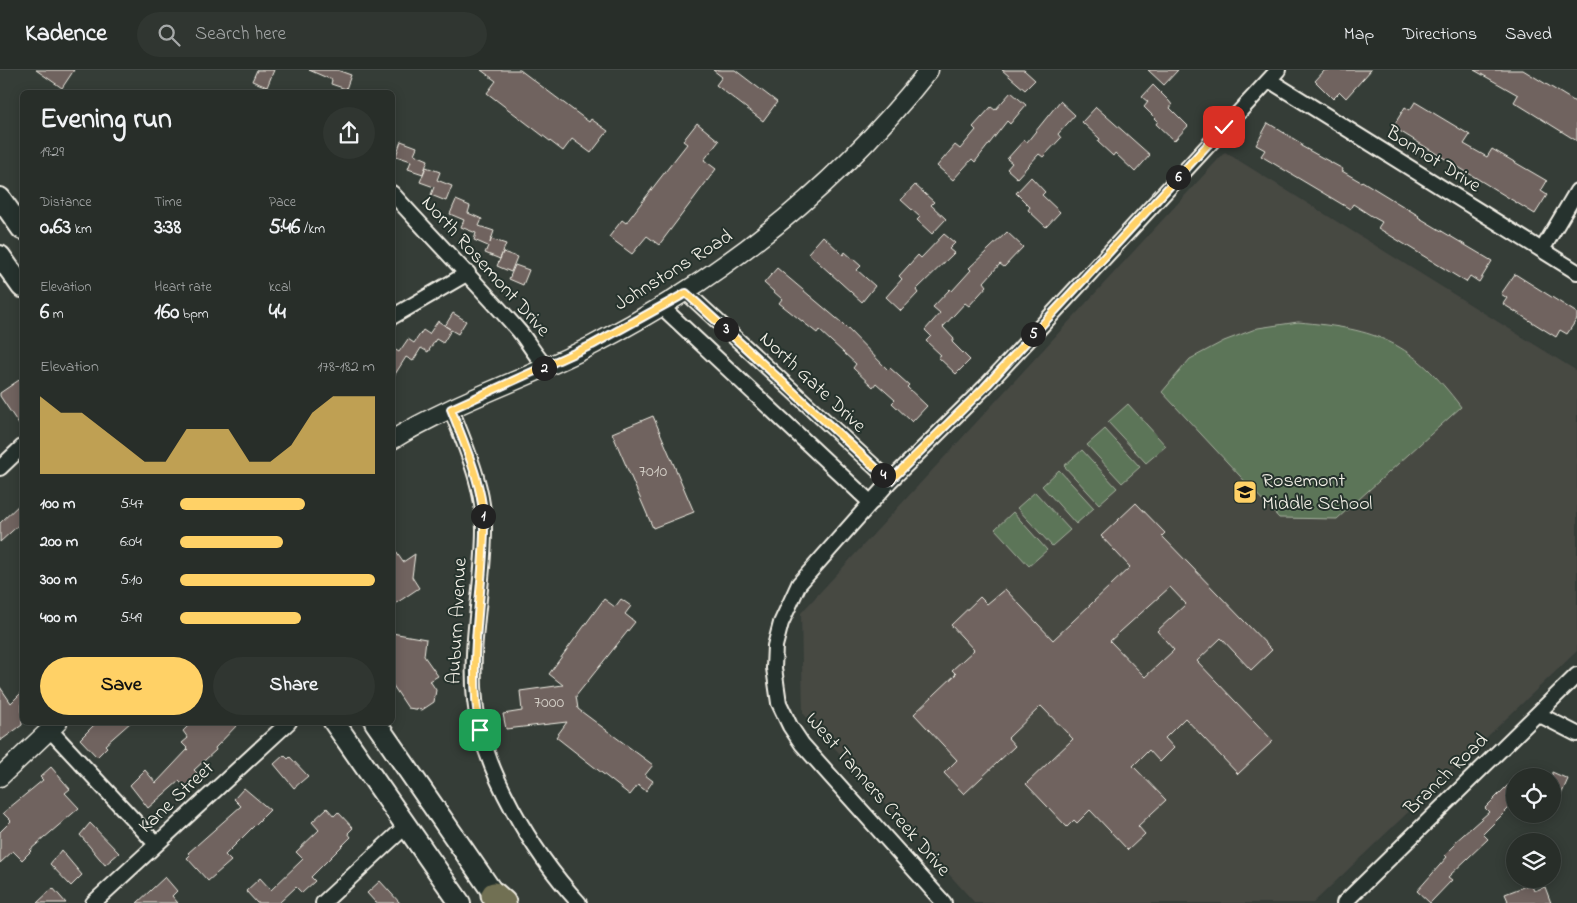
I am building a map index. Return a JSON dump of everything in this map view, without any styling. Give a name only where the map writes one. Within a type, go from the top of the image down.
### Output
[{"type":"main road","points":[[0,198],[20,226]]},
{"type":"main road","points":[[0,256],[20,284]]},
{"type":"main road","points":[[336,725],[460,903]]},
{"type":"main road","points":[[377,725],[499,900]]},
{"type":"street","name":"Johnstons Road","points":[[395,438],[451,409],[592,345],[662,308],[734,260],[823,186],[862,148],[929,70]]},
{"type":"street","name":"Bonnot Drive","points":[[1274,75],[1577,272]]},
{"type":"street","name":"West Tanners Creek Drive","points":[[944,903],[802,744],[790,726],[779,703],[774,682],[775,646],[780,623],[789,602],[800,584],[890,481],[984,388],[1274,75]]},
{"type":"street","points":[[1542,250],[1577,191]]},
{"type":"street","name":"North Rosemont Drive","points":[[395,196],[468,273],[532,346],[539,359],[547,366]]},
{"type":"street","points":[[395,315],[468,273]]},
{"type":"street","name":"North Gate Drive","points":[[686,293],[890,481]]},
{"type":"street","points":[[662,308],[871,503]]},
{"type":"street","name":"Auburn Avenue","points":[[451,409],[471,460],[484,529],[473,672],[480,730],[503,791],[548,865],[579,903]]},
{"type":"street","points":[[0,468],[20,450]]},
{"type":"street","name":"Branch Road","points":[[1344,903],[1577,675]]},
{"type":"street","points":[[1538,714],[1577,734]]},
{"type":"street","name":"Kane Street","points":[[93,903],[286,725]]},
{"type":"street","points":[[0,777],[54,726],[156,844]]},
{"type":"street","points":[[323,903],[406,826]]},
{"type":"shaded area","name":"Rosemont Middle School","points":[[1225,152],[1577,371],[1577,651],[1313,903],[975,903],[803,713],[801,613]]},
{"type":"green space","points":[[1298,322],[1350,329],[1391,343],[1409,353],[1426,367],[1461,407],[1337,519],[1279,518],[1162,392],[1190,359],[1224,341],[1258,328]]},
{"type":"green space","points":[[1128,404],[1166,446],[1146,463],[1108,422]]},
{"type":"green space","points":[[1105,429],[1140,467],[1122,483],[1087,445]]},
{"type":"green space","points":[[1082,450],[1117,488],[1099,504],[1064,466]]},
{"type":"green space","points":[[1059,470],[1094,508],[1076,524],[1042,486]]},
{"type":"green space","points":[[1035,492],[1070,530],[1052,546],[1017,508]]},
{"type":"green space","points":[[1013,512],[1047,550],[1029,566],[995,529]]},
{"type":"building","points":[[36,70],[74,70],[62,88]]},
{"type":"building","points":[[257,70],[274,70],[267,87],[252,81]]},
{"type":"building","points":[[309,70],[337,70],[351,75],[346,89],[331,84],[332,80]]},
{"type":"building","points":[[481,70],[520,70],[589,122],[591,119],[608,131],[591,153],[572,139],[563,151],[487,93],[496,81]]},
{"type":"building","points":[[713,70],[735,70],[777,102],[763,121],[716,85],[722,77]]},
{"type":"building","points":[[1002,70],[1024,70],[1035,80],[1025,90]]},
{"type":"building","points":[[1148,70],[1178,70],[1164,85]]},
{"type":"building","points":[[1325,70],[1371,70],[1346,98],[1340,92],[1333,99],[1315,81]]},
{"type":"building","points":[[1474,70],[1523,70],[1577,103],[1577,141],[1514,102],[1518,95]]},
{"type":"building","points":[[1153,85],[1172,105],[1170,108],[1188,126],[1174,141],[1156,124],[1158,121],[1144,107],[1148,102],[1142,97]]},
{"type":"building","points":[[1011,92],[1026,105],[1010,124],[1007,121],[975,162],[972,159],[953,180],[937,166],[955,145],[960,149],[976,130],[973,127],[991,107],[995,110]]},
{"type":"building","points":[[1060,101],[1075,115],[1058,134],[1061,138],[1043,157],[1039,154],[1017,178],[1007,169],[1012,163],[1007,159],[1024,140],[1027,142]]},
{"type":"building","points":[[1415,102],[1470,135],[1464,144],[1487,157],[1492,149],[1547,181],[1541,191],[1547,195],[1535,214],[1393,127],[1405,107],[1410,110]]},
{"type":"building","points":[[1096,107],[1150,155],[1135,172],[1115,153],[1113,156],[1098,142],[1100,139],[1082,122]]},
{"type":"building","points":[[697,123],[719,141],[704,160],[716,169],[659,245],[647,236],[632,254],[609,237],[622,220],[626,223],[687,144],[683,141]]},
{"type":"building","points":[[1268,123],[1302,144],[1301,146],[1343,169],[1342,171],[1362,181],[1492,261],[1479,282],[1470,276],[1466,282],[1378,228],[1382,222],[1353,204],[1350,209],[1261,156],[1265,150],[1256,145]]},
{"type":"building","points":[[401,141],[417,147],[414,154],[428,160],[423,174],[408,169],[411,161],[396,156]]},
{"type":"building","points":[[426,167],[440,172],[437,180],[452,186],[446,201],[431,195],[434,187],[420,182]]},
{"type":"building","points":[[1031,177],[1045,192],[1042,195],[1060,212],[1046,227],[1028,210],[1030,207],[1016,193]]},
{"type":"building","points":[[915,185],[934,202],[931,205],[946,219],[932,234],[917,220],[920,217],[901,200]]},
{"type":"building","points":[[456,200],[470,206],[468,213],[482,219],[479,226],[494,231],[491,239],[506,244],[500,259],[485,253],[488,246],[474,240],[476,233],[461,227],[464,220],[450,214]]},
{"type":"building","points":[[1007,232],[1023,247],[1004,267],[1000,264],[984,282],[987,286],[969,306],[965,303],[943,327],[954,339],[952,342],[970,360],[956,374],[938,357],[941,355],[926,341],[931,336],[925,330],[940,313],[933,307],[950,289],[952,291],[971,270],[969,268]]},
{"type":"building","points":[[944,234],[955,243],[949,249],[954,253],[916,290],[918,293],[901,311],[886,297],[902,279],[899,276],[918,255],[921,258]]},
{"type":"building","points":[[823,236],[843,255],[845,252],[861,266],[857,270],[875,286],[862,302],[808,253]]},
{"type":"building","points":[[503,252],[517,257],[511,272],[497,266]]},
{"type":"building","points":[[515,265],[529,270],[523,285],[509,279]]},
{"type":"building","points":[[777,268],[842,323],[888,370],[890,368],[909,385],[907,387],[927,406],[912,422],[892,403],[895,400],[876,383],[873,387],[853,368],[856,364],[819,330],[817,333],[779,303],[782,299],[764,283]]},
{"type":"building","points":[[1515,274],[1577,313],[1577,319],[1567,334],[1560,330],[1556,337],[1503,304],[1507,298],[1501,294]]},
{"type":"building","points":[[453,313],[466,321],[458,334],[451,330],[443,343],[436,339],[428,352],[421,348],[413,361],[406,357],[395,374],[395,350],[399,352],[408,339],[414,343],[423,330],[429,334],[438,321],[445,326]]},
{"type":"building","points":[[20,379],[20,426],[0,396],[0,393]]},
{"type":"building","points":[[653,416],[694,512],[653,528],[612,433]]},
{"type":"building","points":[[1136,503],[1165,533],[1162,536],[1272,650],[1251,670],[1221,638],[1197,661],[1273,741],[1238,774],[1185,718],[1165,738],[1174,748],[1160,762],[1149,750],[1133,766],[1166,800],[1138,826],[1145,834],[1128,850],[1090,810],[1077,823],[1074,820],[1067,827],[1026,784],[1073,739],[1041,706],[1008,738],[1015,746],[964,794],[944,773],[957,760],[914,714],[956,674],[952,670],[974,650],[951,625],[980,597],[987,604],[1005,589],[1053,640],[1130,567],[1101,536]],"holes":[[[1170,587],[1186,604],[1157,631],[1174,650],[1145,677],[1110,641]]]},
{"type":"building","points":[[20,504],[20,524],[0,542],[0,523]]},
{"type":"building","points":[[395,550],[403,562],[415,554],[412,577],[419,588],[395,604]]},
{"type":"building","points":[[604,599],[615,607],[621,599],[631,606],[625,614],[635,622],[576,696],[578,709],[653,765],[645,775],[653,781],[646,791],[638,785],[630,795],[556,737],[567,722],[506,729],[503,714],[522,711],[520,691],[563,685],[549,674]]},
{"type":"building","points":[[395,634],[426,639],[424,656],[438,676],[430,681],[436,690],[434,702],[422,710],[408,708],[395,688]]},
{"type":"building","points":[[0,687],[11,703],[20,694],[20,725],[22,725],[0,741]]},
{"type":"building","points":[[94,725],[128,725],[105,745],[107,747],[97,757],[80,739]]},
{"type":"building","points":[[189,725],[237,725],[215,748],[216,750],[194,770],[199,775],[186,788],[179,781],[148,808],[130,785],[145,770],[156,783],[188,749],[182,743],[188,738],[183,731]]},
{"type":"building","points":[[284,755],[288,759],[290,757],[308,776],[294,788],[274,764]]},
{"type":"building","points":[[51,767],[70,789],[65,793],[79,808],[30,850],[22,860],[13,851],[0,863],[0,832],[11,821],[3,813],[43,780],[40,777]]},
{"type":"building","points":[[1561,776],[1568,779],[1561,795]]},
{"type":"building","points":[[1506,787],[1506,811],[1483,834],[1488,839],[1448,877],[1452,880],[1430,903],[1417,891],[1447,857],[1445,855],[1455,845],[1454,843],[1489,812],[1485,808]]},
{"type":"building","points":[[244,788],[270,810],[225,855],[231,861],[208,881],[187,858],[190,855],[188,853],[241,806],[234,799]]},
{"type":"building","points":[[327,808],[334,816],[338,812],[353,828],[348,833],[351,837],[311,877],[315,881],[302,893],[296,887],[279,903],[257,903],[246,891],[260,878],[271,890],[303,859],[296,852],[319,830],[312,822]]},
{"type":"building","points":[[90,823],[119,853],[105,865],[80,835]]},
{"type":"building","points":[[61,850],[82,875],[71,886],[50,864]]},
{"type":"building","points":[[165,877],[177,891],[172,896],[178,903],[137,903]]},
{"type":"building","points":[[380,881],[400,903],[376,903],[367,893]]},
{"type":"building","points":[[53,888],[66,903],[37,903]]},
{"type":"building","points":[[1521,888],[1533,888],[1534,891],[1545,888],[1551,903],[1505,903],[1508,901],[1505,894]]},
{"type":"place","name":"Rosemont Middle School","points":[[1245,492]]},
{"type":"route","points":[[480,730],[473,672],[484,529],[482,504],[471,460],[451,409],[592,345],[662,308],[686,293],[840,437],[890,481],[984,388],[1224,127]]}]
